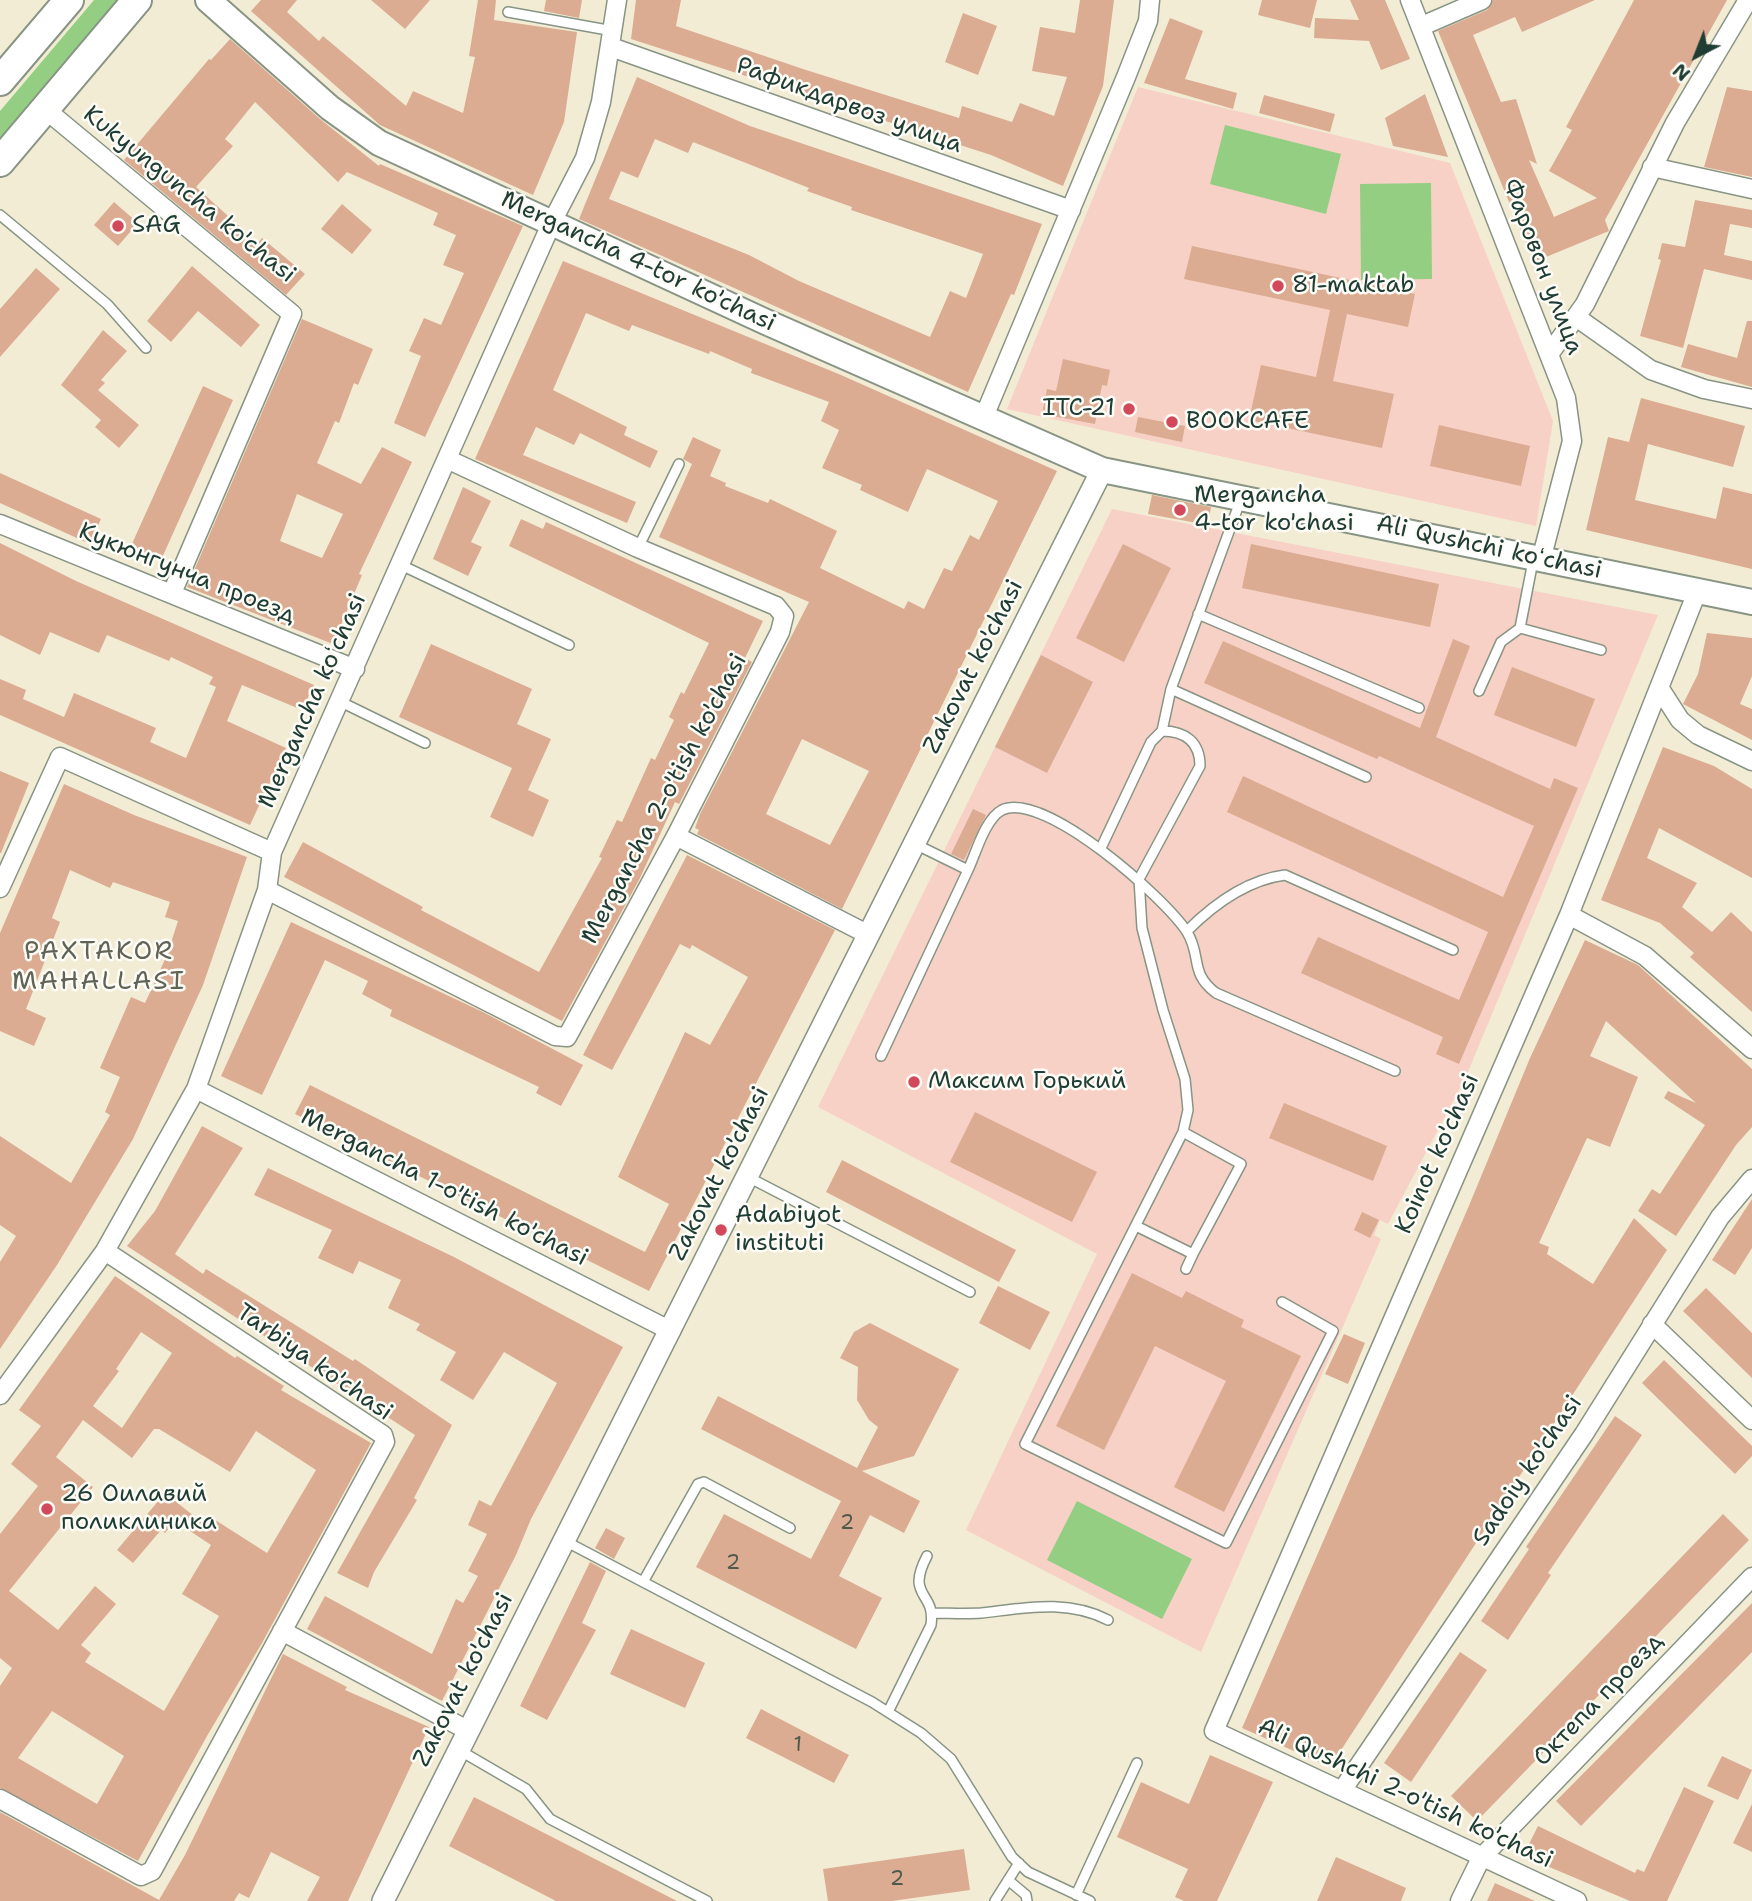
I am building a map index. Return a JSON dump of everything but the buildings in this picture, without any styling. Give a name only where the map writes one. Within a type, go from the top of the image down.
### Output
[{"type":"highway","points":[[0,81],[69,0]]},
{"type":"highway","points":[[0,162],[138,0]]},
{"type":"main road","name":"Mergancha 4-tor ko'chasi","points":[[208,0],[330,108],[379,143],[983,419],[1102,470]]},
{"type":"main road","name":"Ali Qushchi koʻchasi","points":[[1102,470],[1752,602]]},
{"type":"street","name":"Mergancha koʻchasi","points":[[0,1395],[105,1251],[196,1089],[267,890],[272,852],[341,702],[552,222],[585,158],[601,102],[617,0]]},
{"type":"street","points":[[983,419],[1148,22],[1150,0]]},
{"type":"street","name":"Фаровон улица","points":[[1410,0],[1566,398],[1572,441],[1537,559]]},
{"type":"street","points":[[1422,26],[1482,0]]},
{"type":"street","points":[[1550,353],[1576,317],[1609,260],[1675,123],[1749,4]]},
{"type":"street","name":"Рафикдарвоз улица","points":[[612,39],[1071,210]]},
{"type":"street","name":"Kukyunguncha ko'chasi","points":[[45,109],[292,314],[172,593]]},
{"type":"street","points":[[1653,167],[1752,189]]},
{"type":"street","points":[[1576,317],[1651,370],[1704,389],[1752,399]]},
{"type":"street","name":"Mergancha 2-o'tish ko'chasi","points":[[267,890],[555,1036],[567,1037],[676,836],[780,632],[784,616],[776,606],[638,548],[447,459]]},
{"type":"street","name":"Zakovat ko'chasi","points":[[383,1901],[1102,470]]},
{"type":"street","name":"Кукюнгунча проезд","points":[[0,524],[355,669]]},
{"type":"street","name":"Koinot ko'chasi","points":[[1214,1731],[1569,915],[1697,592]]},
{"type":"street","points":[[1660,689],[1680,720],[1698,735],[1752,761]]},
{"type":"street","points":[[0,888],[60,757],[272,852]]},
{"type":"street","points":[[676,836],[869,935]]},
{"type":"street","points":[[1569,915],[1645,956],[1752,1049]]},
{"type":"street","name":"Mergancha 1-o'tish ko'chasi","points":[[196,1089],[671,1331]]},
{"type":"street","name":"Sadoiy ko'chasi","points":[[1343,1789],[1584,1434],[1720,1217],[1752,1179]]},
{"type":"street","name":"Tarbiya ko'chasi","points":[[0,1798],[141,1876],[152,1871],[382,1452],[383,1435],[105,1251]]},
{"type":"street","points":[[1652,1324],[1752,1420]]},
{"type":"street","name":"Октепа проезд","points":[[1460,1901],[1481,1858],[1752,1577]]},
{"type":"street","points":[[282,1631],[462,1740]]},
{"type":"street","name":"Ali Qushchi 2-o'tish ko'chasi","points":[[1214,1731],[1343,1789],[1481,1858],[1577,1901]]},
{"type":"lane","points":[[508,12],[612,39]]},
{"type":"lane","points":[[0,215],[107,304],[146,348]]},
{"type":"lane","points":[[638,548],[679,464]]},
{"type":"lane","points":[[1101,848],[1151,742],[1161,730],[1171,689],[1241,498]]},
{"type":"lane","points":[[1479,691],[1501,642],[1520,628],[1537,559]]},
{"type":"lane","points":[[401,565],[569,645]]},
{"type":"lane","points":[[1198,614],[1419,708]]},
{"type":"lane","points":[[1520,628],[1601,650]]},
{"type":"lane","points":[[1171,689],[1366,777]]},
{"type":"lane","points":[[341,702],[425,743]]},
{"type":"lane","points":[[1161,730],[1177,731],[1192,740],[1200,751],[1200,766],[1139,879],[1142,928],[1163,1010],[1185,1079],[1188,1110],[1183,1132],[1025,1444],[1226,1543],[1333,1331],[1282,1302]]},
{"type":"lane","points":[[881,1056],[990,822],[1000,811],[1014,807],[1048,818],[1101,848],[1139,879],[1187,931],[1198,975],[1216,993],[1395,1071]]},
{"type":"lane","points":[[915,844],[968,870]]},
{"type":"lane","points":[[1187,931],[1209,909],[1246,887],[1285,874],[1453,950]]},
{"type":"lane","points":[[1183,1132],[1241,1164],[1186,1269]]},
{"type":"lane","points":[[748,1177],[970,1292]]},
{"type":"lane","points":[[1136,1226],[1193,1254]]},
{"type":"lane","points":[[643,1582],[698,1485],[704,1482],[790,1528]]},
{"type":"lane","points":[[564,1540],[888,1712],[921,1733],[951,1759],[1019,1863],[1028,1872],[1090,1901]]},
{"type":"lane","points":[[888,1712],[931,1625],[933,1613],[918,1584],[917,1575],[927,1556]]},
{"type":"lane","points":[[933,1613],[979,1613],[1030,1605],[1086,1609],[1108,1620]]},
{"type":"lane","points":[[462,1740],[526,1788],[550,1819],[707,1901]]},
{"type":"lane","points":[[1076,1895],[1137,1763]]},
{"type":"lane","points":[[995,1901],[1019,1863]]},
{"type":"lane","points":[[1008,1881],[1026,1895],[1027,1901]]},
{"type":"shaded area","name":"81-maktab","points":[[1138,87],[1450,163],[1553,421],[1536,526],[1007,409]]},
{"type":"shaded area","points":[[1112,509],[1658,615],[1465,1079],[1388,1224],[1380,1220],[1374,1235],[1381,1239],[1201,1652],[966,1530],[1097,1254],[818,1107]]},
{"type":"green space","points":[[94,0],[120,0],[0,142],[0,111]]},
{"type":"green space","points":[[1225,125],[1341,154],[1326,214],[1210,184]]},
{"type":"green space","points":[[1431,183],[1432,279],[1361,280],[1360,184]]},
{"type":"green space","points":[[1077,1501],[1192,1559],[1162,1619],[1047,1560]]},
{"type":"place","name":"SAG","points":[[118,226]]},
{"type":"place","name":"81-maktab","points":[[1278,286]]},
{"type":"place","name":"ITC-21","points":[[1129,409]]},
{"type":"place","name":"BOOKCAFE","points":[[1172,422]]},
{"type":"place","name":"Mergancha 4-tor ko'chasi","points":[[1180,510]]},
{"type":"place","name":"Максим Горький","points":[[914,1082]]},
{"type":"place","name":"Adabiyot instituti","points":[[721,1230]]},
{"type":"place","name":"26 Оилавий поликлиника","points":[[47,1509]]},
{"type":"district","name":"PAXTAKOR MAHALLASI","points":[[99,967]]}]
